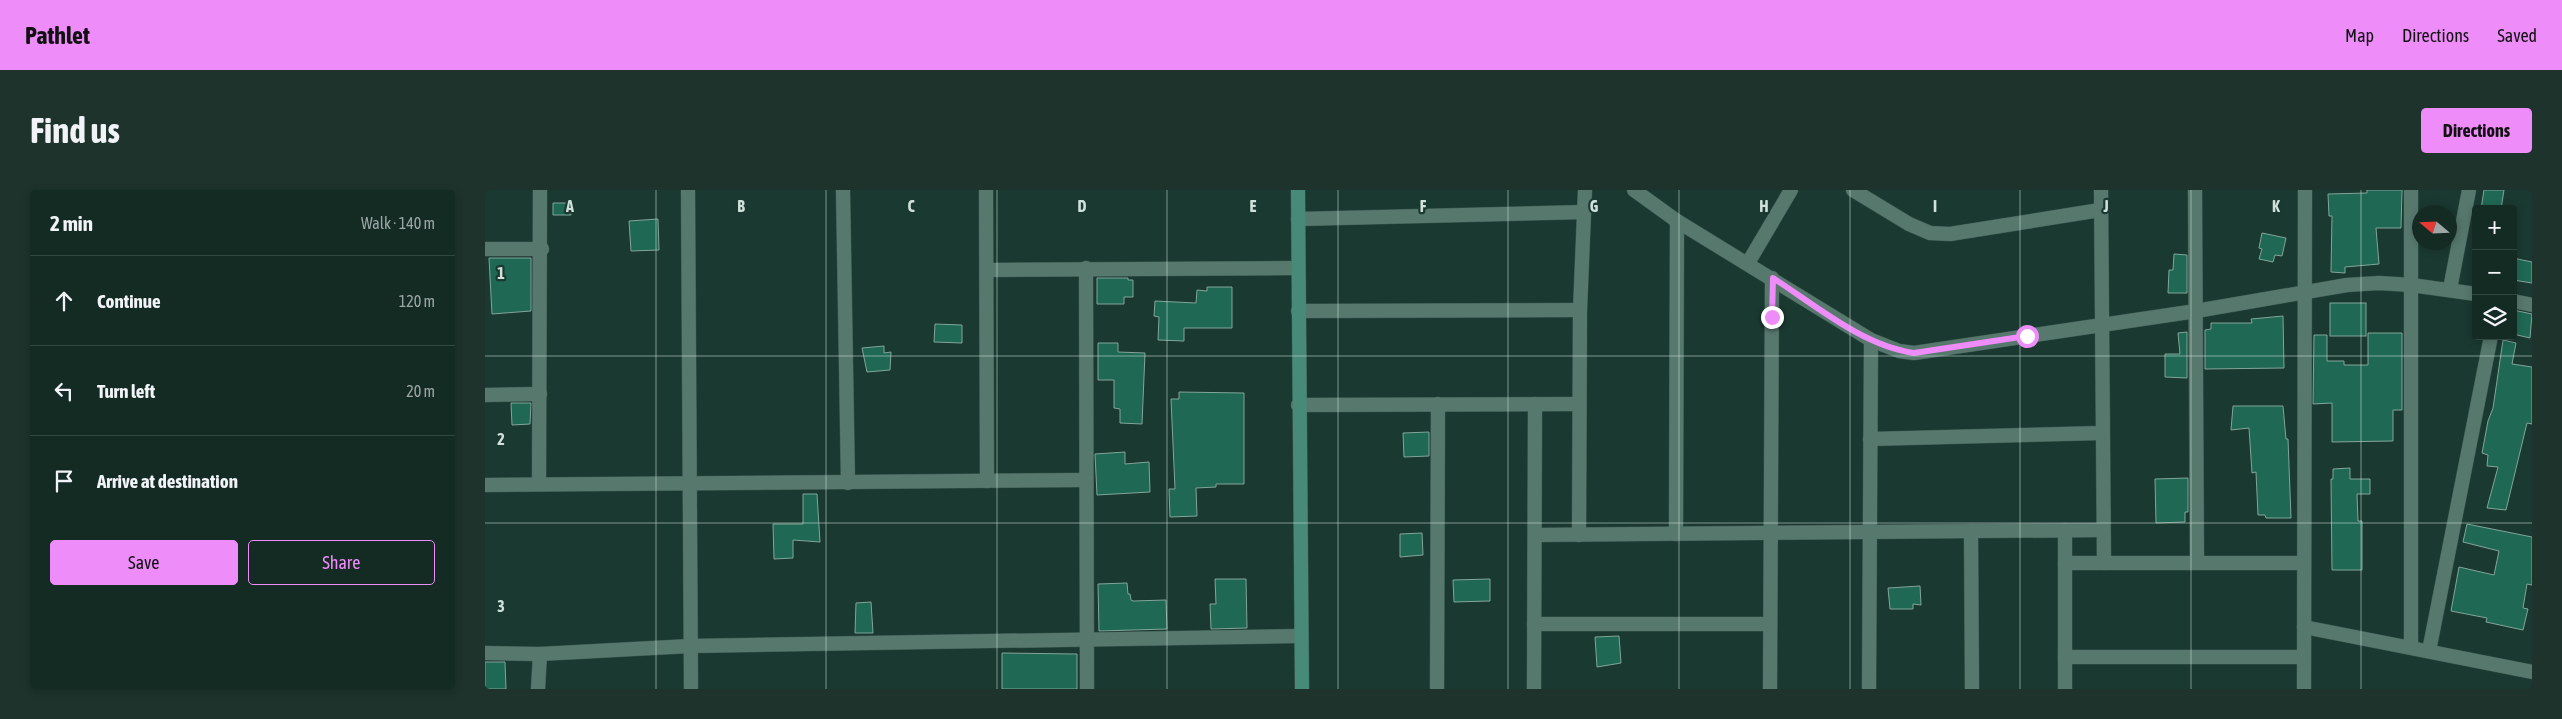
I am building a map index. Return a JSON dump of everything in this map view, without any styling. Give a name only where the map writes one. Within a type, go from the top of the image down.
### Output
[{"type":"main road","points":[[1298,190],[1301,689]]},
{"type":"street","points":[[539,484],[542,249],[540,190]]},
{"type":"street","points":[[688,190],[688,483],[691,689]]},
{"type":"street","points":[[843,190],[848,483]]},
{"type":"street","points":[[986,190],[987,481]]},
{"type":"street","points":[[1579,535],[1580,310],[1585,190]]},
{"type":"street","points":[[1634,190],[1677,221],[1773,278],[1871,340],[1899,351],[1914,353],[2103,326],[2304,291],[2379,283],[2411,284],[2472,293]]},
{"type":"street","points":[[1748,264],[1791,190]]},
{"type":"street","points":[[1853,190],[1909,224],[1930,233],[1950,234],[2100,210]]},
{"type":"street","points":[[2101,190],[2104,563]]},
{"type":"street","points":[[2195,190],[2197,563]]},
{"type":"street","points":[[2304,689],[2305,190]]},
{"type":"street","points":[[2411,190],[2411,647]]},
{"type":"street","points":[[2450,289],[2469,190]]},
{"type":"street","points":[[1298,219],[1584,212]]},
{"type":"street","points":[[1676,534],[1677,221]]},
{"type":"street","points":[[485,249],[542,249]]},
{"type":"street","points":[[1086,268],[1087,689]]},
{"type":"street","points":[[987,270],[1297,268]]},
{"type":"street","points":[[1770,689],[1773,278]]},
{"type":"street","points":[[2517,303],[2532,305]]},
{"type":"street","points":[[1298,311],[1580,310]]},
{"type":"street","points":[[1869,689],[1871,340]]},
{"type":"street","points":[[2429,651],[2490,340]]},
{"type":"street","points":[[485,395],[540,394]]},
{"type":"street","points":[[1437,689],[1438,404]]},
{"type":"street","points":[[1534,689],[1535,404]]},
{"type":"street","points":[[1298,405],[1579,404]]},
{"type":"street","points":[[1870,439],[2102,433]]},
{"type":"street","points":[[485,485],[1086,480]]},
{"type":"street","points":[[2065,530],[2065,689]]},
{"type":"street","points":[[1535,535],[2103,530]]},
{"type":"street","points":[[1971,531],[1972,689]]},
{"type":"street","points":[[2065,563],[2304,563]]},
{"type":"street","points":[[1534,624],[1770,624]]},
{"type":"street","points":[[2304,627],[2532,672]]},
{"type":"street","points":[[485,653],[539,654],[690,646],[1300,636]]},
{"type":"street","points":[[538,689],[539,654]]},
{"type":"street","points":[[2065,657],[2303,657]]},
{"type":"building","points":[[2367,190],[2402,190],[2401,228],[2376,228],[2379,264],[2345,267],[2345,273],[2331,272],[2332,216],[2329,216],[2328,194],[2367,193]]},
{"type":"building","points":[[2484,190],[2504,190],[2502,205],[2482,205]]},
{"type":"building","points":[[553,203],[570,203],[571,215],[553,215]]},
{"type":"building","points":[[658,219],[659,250],[631,251],[629,221]]},
{"type":"building","points":[[2262,233],[2286,238],[2282,256],[2275,255],[2273,262],[2259,259],[2262,249],[2259,248]]},
{"type":"building","points":[[2174,254],[2187,255],[2187,293],[2168,293],[2169,270],[2173,270]]},
{"type":"building","points":[[489,258],[531,258],[531,311],[492,314]]},
{"type":"building","points":[[2517,259],[2532,262],[2532,283],[2517,281]]},
{"type":"building","points":[[1097,278],[1128,278],[1128,280],[1133,280],[1133,297],[1124,297],[1124,304],[1097,304]]},
{"type":"building","points":[[1207,287],[1232,287],[1232,328],[1184,328],[1184,341],[1158,340],[1159,317],[1154,316],[1155,301],[1196,303],[1197,290],[1207,291]]},
{"type":"building","points":[[2330,303],[2366,303],[2366,336],[2330,336]]},
{"type":"building","points":[[2517,311],[2532,314],[2530,338],[2517,335]]},
{"type":"building","points":[[2283,316],[2284,368],[2205,369],[2205,330],[2211,329],[2211,323],[2252,323],[2251,319]]},
{"type":"building","points":[[935,324],[962,325],[962,343],[934,342]]},
{"type":"building","points":[[2187,332],[2187,378],[2165,377],[2165,354],[2180,354],[2178,333]]},
{"type":"building","points":[[2368,333],[2402,333],[2402,410],[2393,410],[2393,441],[2332,442],[2332,403],[2313,404],[2314,335],[2327,335],[2327,361],[2344,361],[2344,365],[2368,365]]},
{"type":"building","points":[[2503,340],[2516,343],[2512,364],[2532,367],[2532,424],[2527,423],[2506,510],[2487,508],[2498,467],[2487,466],[2488,455],[2482,453],[2488,421],[2493,408]]},
{"type":"building","points":[[1098,343],[1118,343],[1118,352],[1145,353],[1142,424],[1120,423],[1120,409],[1114,408],[1114,380],[1098,380]]},
{"type":"building","points":[[884,346],[884,353],[891,352],[890,370],[867,372],[862,348]]},
{"type":"building","points":[[1179,392],[1244,393],[1244,484],[1216,484],[1216,487],[1196,488],[1197,516],[1170,517],[1169,489],[1175,489],[1171,399],[1179,399]]},
{"type":"building","points":[[511,403],[531,403],[530,424],[512,425]]},
{"type":"building","points":[[2233,406],[2283,406],[2286,439],[2288,439],[2291,518],[2266,518],[2265,515],[2258,515],[2256,472],[2252,473],[2249,428],[2231,430]]},
{"type":"building","points":[[1429,432],[1429,456],[1404,457],[1403,433]]},
{"type":"building","points":[[1125,452],[1125,464],[1149,462],[1150,492],[1097,495],[1095,454]]},
{"type":"building","points":[[2350,468],[2350,479],[2370,479],[2370,494],[2357,494],[2358,521],[2362,521],[2362,570],[2332,570],[2331,479],[2333,479],[2333,469]]},
{"type":"building","points":[[2188,478],[2188,512],[2185,512],[2185,522],[2156,523],[2155,479]]},
{"type":"building","points":[[803,494],[817,494],[820,542],[793,540],[793,558],[774,559],[773,524],[803,524]]},
{"type":"building","points":[[2467,524],[2532,537],[2532,585],[2527,584],[2523,608],[2528,609],[2523,630],[2486,622],[2487,618],[2451,611],[2459,567],[2494,575],[2499,551],[2463,542]]},
{"type":"building","points":[[1422,533],[1423,555],[1400,557],[1400,534]]},
{"type":"building","points":[[1215,579],[1246,579],[1247,628],[1211,629],[1210,604],[1216,604]]},
{"type":"building","points":[[1490,579],[1490,601],[1454,602],[1453,580]]},
{"type":"building","points":[[1127,583],[1128,594],[1130,594],[1133,601],[1166,600],[1167,629],[1099,631],[1098,584]]},
{"type":"building","points":[[1920,586],[1921,605],[1913,604],[1913,609],[1890,609],[1888,588]]},
{"type":"building","points":[[871,602],[873,633],[855,633],[856,603]]},
{"type":"building","points":[[1619,636],[1621,663],[1597,667],[1595,637]]},
{"type":"building","points":[[1002,653],[1077,654],[1077,689],[1002,689]]},
{"type":"building","points":[[485,662],[505,662],[506,689],[485,689]]},
{"type":"route","points":[[1772,317],[1773,278],[1871,340],[1899,351],[1914,353],[2027,336]]}]
